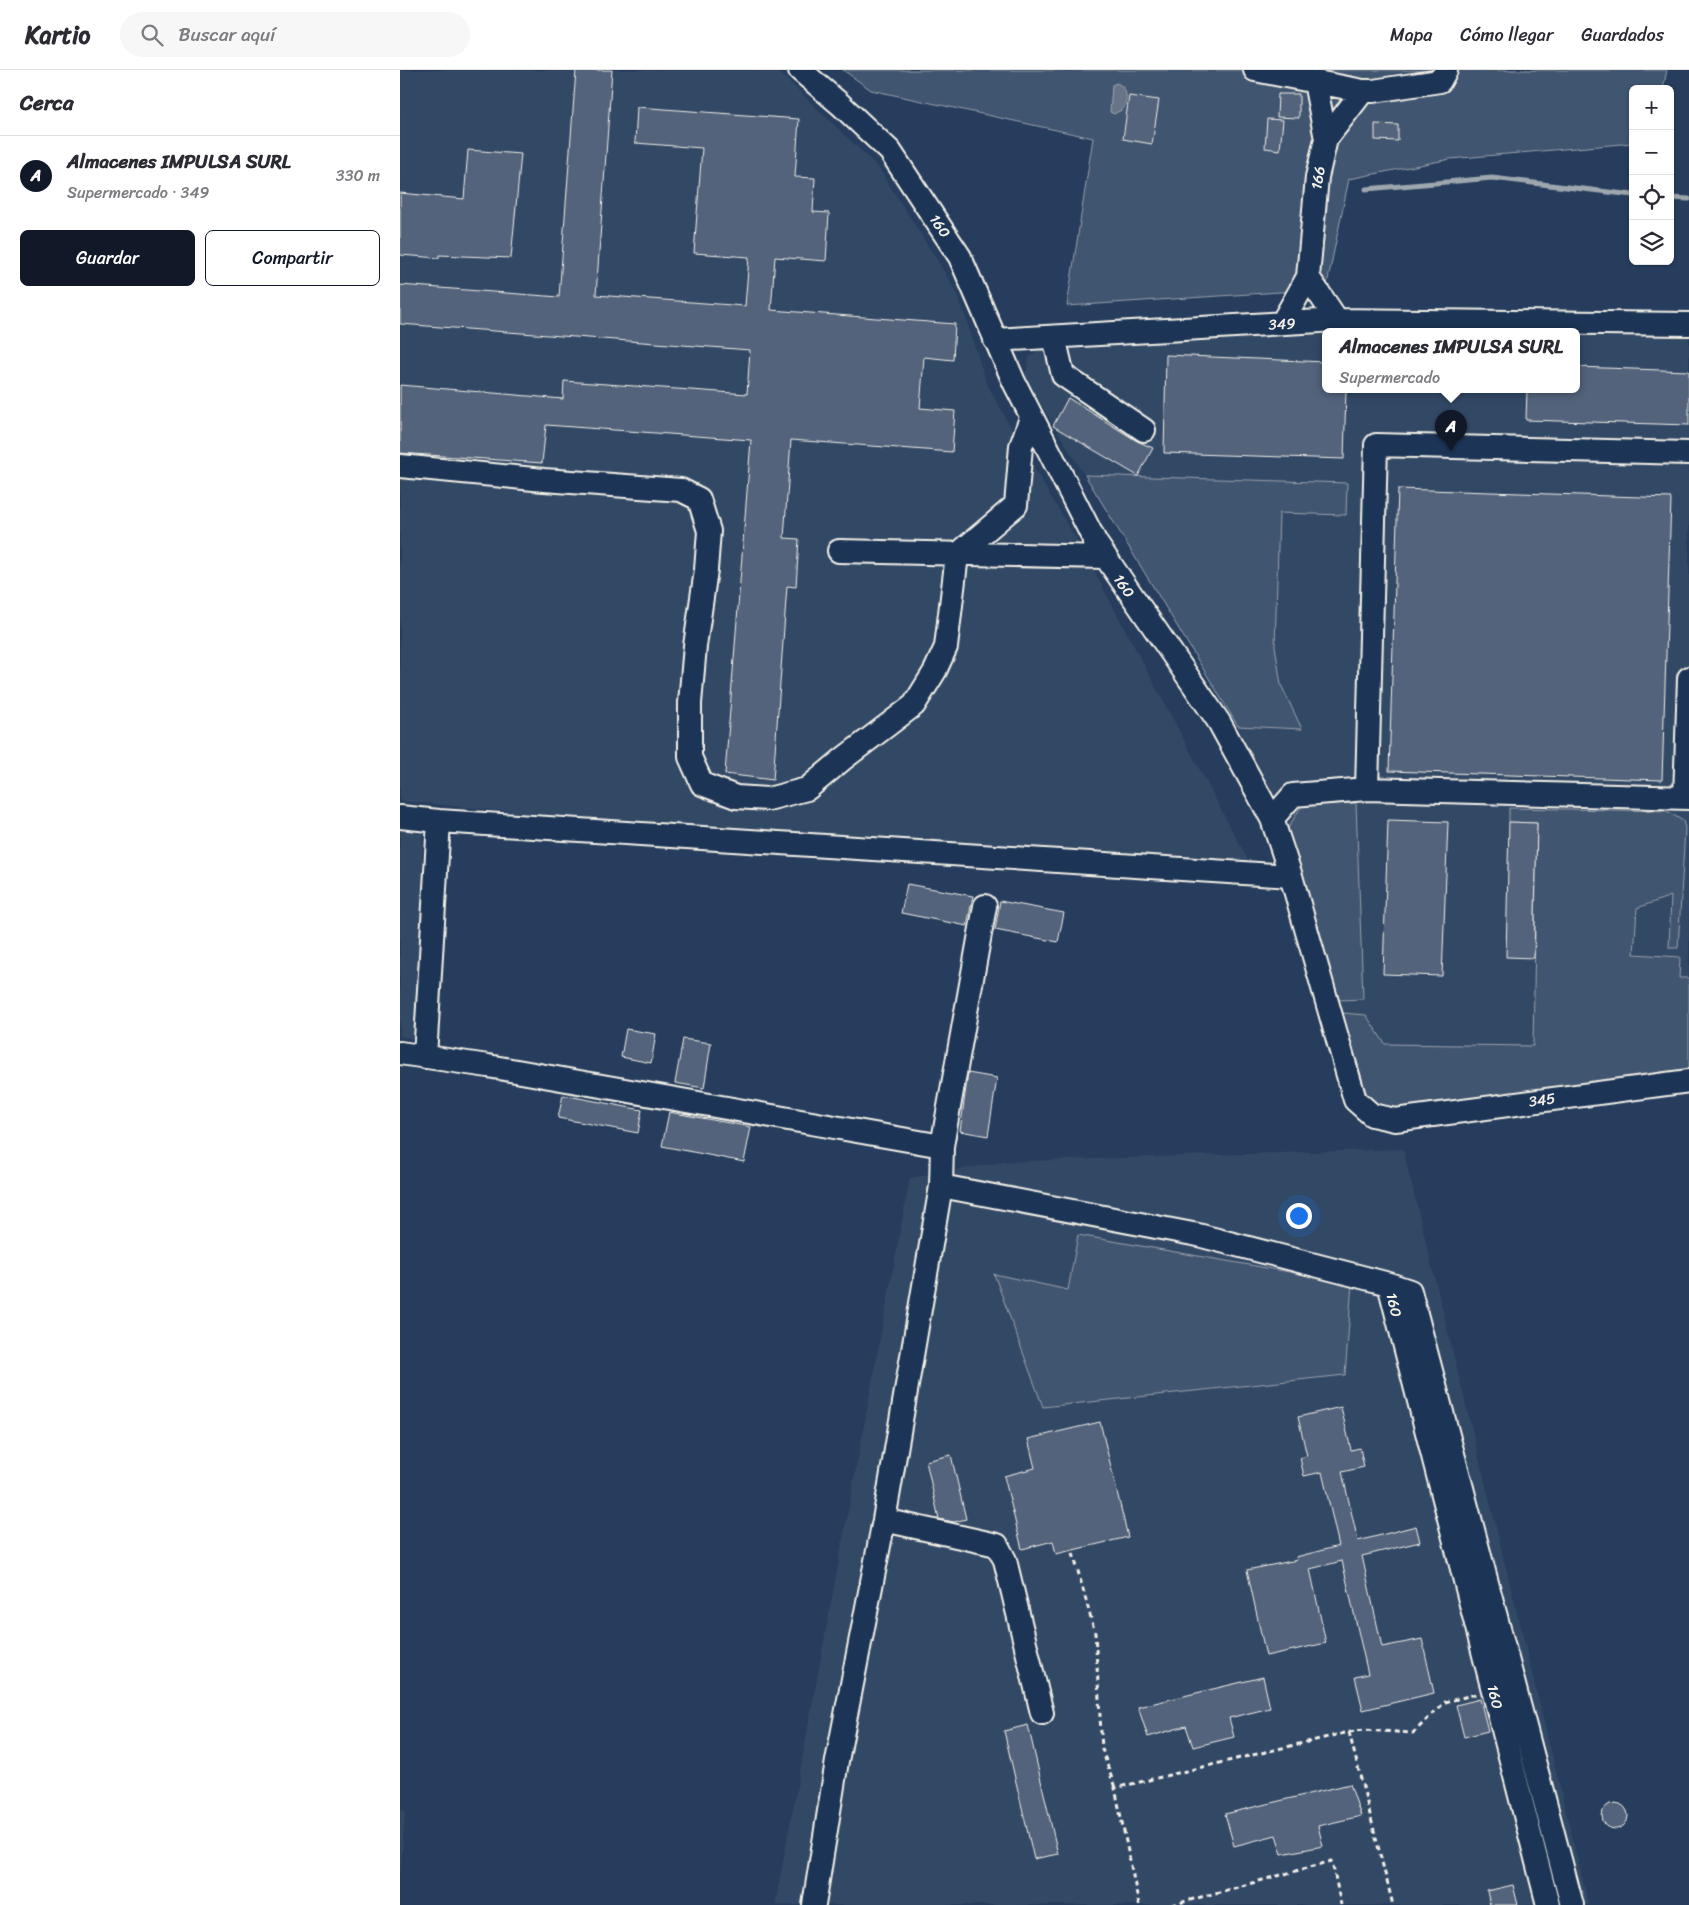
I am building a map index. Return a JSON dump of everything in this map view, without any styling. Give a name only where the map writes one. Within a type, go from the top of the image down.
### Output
[{"type":"street","name":"160","points":[[800,70],[890,151],[960,257],[1031,418],[1104,557],[1219,722],[1272,819],[1291,876],[1355,1100],[1372,1115],[1395,1120]]},
{"type":"street","points":[[1255,70],[1363,91],[1373,91],[1443,76]]},
{"type":"street","points":[[1315,82],[1326,139]]},
{"type":"street","name":"166","points":[[1282,324],[1308,277],[1317,177],[1326,139],[1363,91]]},
{"type":"street","points":[[1308,277],[1337,320]]},
{"type":"street","name":"349","points":[[995,340],[1337,320],[1689,324]]},
{"type":"street","points":[[1054,337],[1063,375],[1144,430]]},
{"type":"street","points":[[400,466],[544,480],[681,490],[699,499],[709,531],[690,703],[690,757],[702,784],[736,797],[768,799],[807,789],[914,705],[935,671],[946,647],[957,555],[1016,505],[1021,446],[1031,418]]},
{"type":"street","points":[[1366,789],[1376,444],[1689,453]]},
{"type":"street","points":[[839,551],[1104,557]]},
{"type":"street","points":[[1272,819],[1293,795],[1366,789],[1687,798],[1689,678]]},
{"type":"street","points":[[400,817],[1291,876]]},
{"type":"street","points":[[425,1057],[439,821]]},
{"type":"street","points":[[814,1905],[837,1761],[884,1520],[941,1186],[942,1146],[985,906]]},
{"type":"street","points":[[400,1053],[942,1146]]},
{"type":"street","name":"345","points":[[1395,1120],[1689,1081]]},
{"type":"street","points":[[941,1186],[1198,1235],[1389,1284]]},
{"type":"street","name":"160","points":[[1389,1284],[1548,1905]]},
{"type":"street","name":"160","points":[[1389,1284],[1410,1291],[1572,1905]]},
{"type":"street","points":[[884,1520],[997,1545],[1006,1560],[1042,1713]]},
{"type":"path","points":[[1073,1554],[1095,1633],[1102,1750],[1115,1788],[1139,1905]]},
{"type":"path","points":[[1115,1788],[1349,1732],[1364,1730],[1413,1733],[1445,1702],[1493,1689]]},
{"type":"path","points":[[1349,1732],[1393,1905]]},
{"type":"path","points":[[1172,1905],[1332,1861],[1341,1905]]},
{"type":"shaded area","points":[[400,70],[775,70],[783,76],[878,167],[944,271],[959,297],[986,382],[1021,446],[1086,556],[1250,864],[673,827],[400,801]]},
{"type":"shaded area","points":[[843,70],[1667,70],[1664,85],[1629,85],[1629,143],[1450,159],[1349,179],[1326,289],[1067,306],[1093,138],[871,90]]},
{"type":"shaded area","points":[[1116,83],[1125,90],[1126,102],[1123,109],[1114,114],[1110,112],[1112,85]]},
{"type":"shaded area","points":[[1309,322],[1689,328],[1689,1071],[1377,1103],[1367,1095],[1287,830],[1238,726],[1025,378],[1029,358],[1054,337]]},
{"type":"shaded area","points":[[1085,475],[1347,483],[1346,515],[1279,513],[1275,646],[1281,685],[1302,729],[1238,726]]},
{"type":"shaded area","points":[[1356,803],[1363,999],[1339,1000],[1287,830],[1302,805]]},
{"type":"shaded area","points":[[1509,808],[1667,811],[1683,821],[1685,828],[1678,948],[1669,948],[1671,896],[1637,908],[1634,954],[1680,957],[1679,978],[1689,978],[1689,1071],[1390,1109],[1377,1103],[1367,1095],[1342,1013],[1366,1015],[1385,1044],[1533,1046],[1537,823],[1509,822]]},
{"type":"shaded area","points":[[400,812],[422,814],[424,1006],[415,1039],[400,1036]]},
{"type":"shaded area","points":[[1403,1149],[1589,1905],[775,1905],[910,1178],[1003,1162]]},
{"type":"shaded area","points":[[1078,1235],[1352,1283],[1345,1375],[1043,1407],[994,1274],[1068,1290]]},
{"type":"shaded area","points":[[400,1811],[405,1811],[400,1882]]},
{"type":"building","points":[[576,70],[612,70],[596,295],[745,306],[749,257],[694,253],[702,148],[635,143],[637,107],[799,119],[795,177],[815,178],[813,212],[829,213],[826,261],[775,257],[771,310],[955,324],[953,360],[924,357],[920,408],[955,411],[952,452],[791,440],[784,538],[799,539],[796,587],[787,586],[773,780],[725,774],[751,440],[546,425],[542,463],[400,453],[400,385],[563,399],[564,381],[747,394],[750,350],[400,324],[400,285],[559,297]]},
{"type":"building","points":[[1278,94],[1299,94],[1299,118],[1277,117]]},
{"type":"building","points":[[1129,96],[1159,100],[1152,144],[1123,139]]},
{"type":"building","points":[[1267,119],[1283,120],[1280,150],[1265,148]]},
{"type":"building","points":[[1375,124],[1398,125],[1398,141],[1375,140]]},
{"type":"building","points":[[468,150],[521,154],[511,258],[439,255],[439,258],[400,255],[400,193],[464,199]]},
{"type":"building","points":[[1166,355],[1322,362],[1322,393],[1346,393],[1344,459],[1164,453]]},
{"type":"building","points":[[1580,367],[1689,371],[1689,425],[1526,420],[1527,393],[1580,393]]},
{"type":"building","points":[[1068,398],[1137,441],[1153,448],[1138,476],[1053,426]]},
{"type":"building","points":[[1398,489],[1671,498],[1662,780],[1389,771]]},
{"type":"building","points":[[1388,820],[1448,822],[1442,976],[1383,974]]},
{"type":"building","points":[[1509,822],[1537,823],[1534,958],[1506,957]]},
{"type":"building","points":[[907,884],[973,896],[967,926],[901,913]]},
{"type":"building","points":[[1000,901],[1064,913],[1058,942],[995,930]]},
{"type":"building","points":[[626,1029],[656,1034],[651,1063],[621,1057]]},
{"type":"building","points":[[683,1039],[711,1043],[704,1088],[675,1083]]},
{"type":"building","points":[[968,1073],[997,1078],[988,1136],[960,1131]]},
{"type":"building","points":[[563,1095],[642,1110],[638,1133],[558,1118]]},
{"type":"building","points":[[669,1112],[751,1127],[744,1162],[662,1146]]},
{"type":"building","points":[[1341,1407],[1351,1450],[1360,1448],[1364,1467],[1342,1472],[1358,1541],[1416,1526],[1420,1542],[1362,1556],[1382,1647],[1422,1639],[1434,1693],[1363,1710],[1355,1677],[1368,1674],[1342,1561],[1310,1569],[1326,1643],[1266,1656],[1247,1570],[1297,1560],[1296,1557],[1339,1546],[1322,1472],[1304,1476],[1300,1458],[1307,1456],[1298,1417]]},
{"type":"building","points":[[1100,1422],[1128,1537],[1056,1554],[1053,1541],[1022,1549],[1004,1476],[1035,1468],[1028,1439]]},
{"type":"building","points":[[951,1455],[966,1519],[954,1522],[939,1519],[926,1461]]},
{"type":"building","points":[[1263,1677],[1270,1708],[1229,1718],[1234,1737],[1193,1747],[1186,1726],[1148,1737],[1138,1707]]},
{"type":"building","points":[[1480,1699],[1488,1731],[1464,1737],[1456,1705]]},
{"type":"building","points":[[1028,1725],[1058,1854],[1034,1859],[1004,1731]]},
{"type":"building","points":[[1350,1784],[1361,1816],[1318,1826],[1323,1846],[1282,1854],[1276,1835],[1234,1846],[1225,1814]]},
{"type":"building","points":[[1615,1803],[1624,1807],[1628,1816],[1624,1825],[1615,1829],[1606,1825],[1602,1816],[1606,1807]]},
{"type":"building","points":[[1513,1885],[1518,1905],[1490,1905],[1487,1891]]},
{"type":"waterway","points":[[1366,189],[1492,178],[1629,195]]},
{"type":"waterway","points":[[1674,198],[1689,199]]},
{"type":"place","name":"Almacenes IMPULSA SURL","points":[[1451,451]]}]
